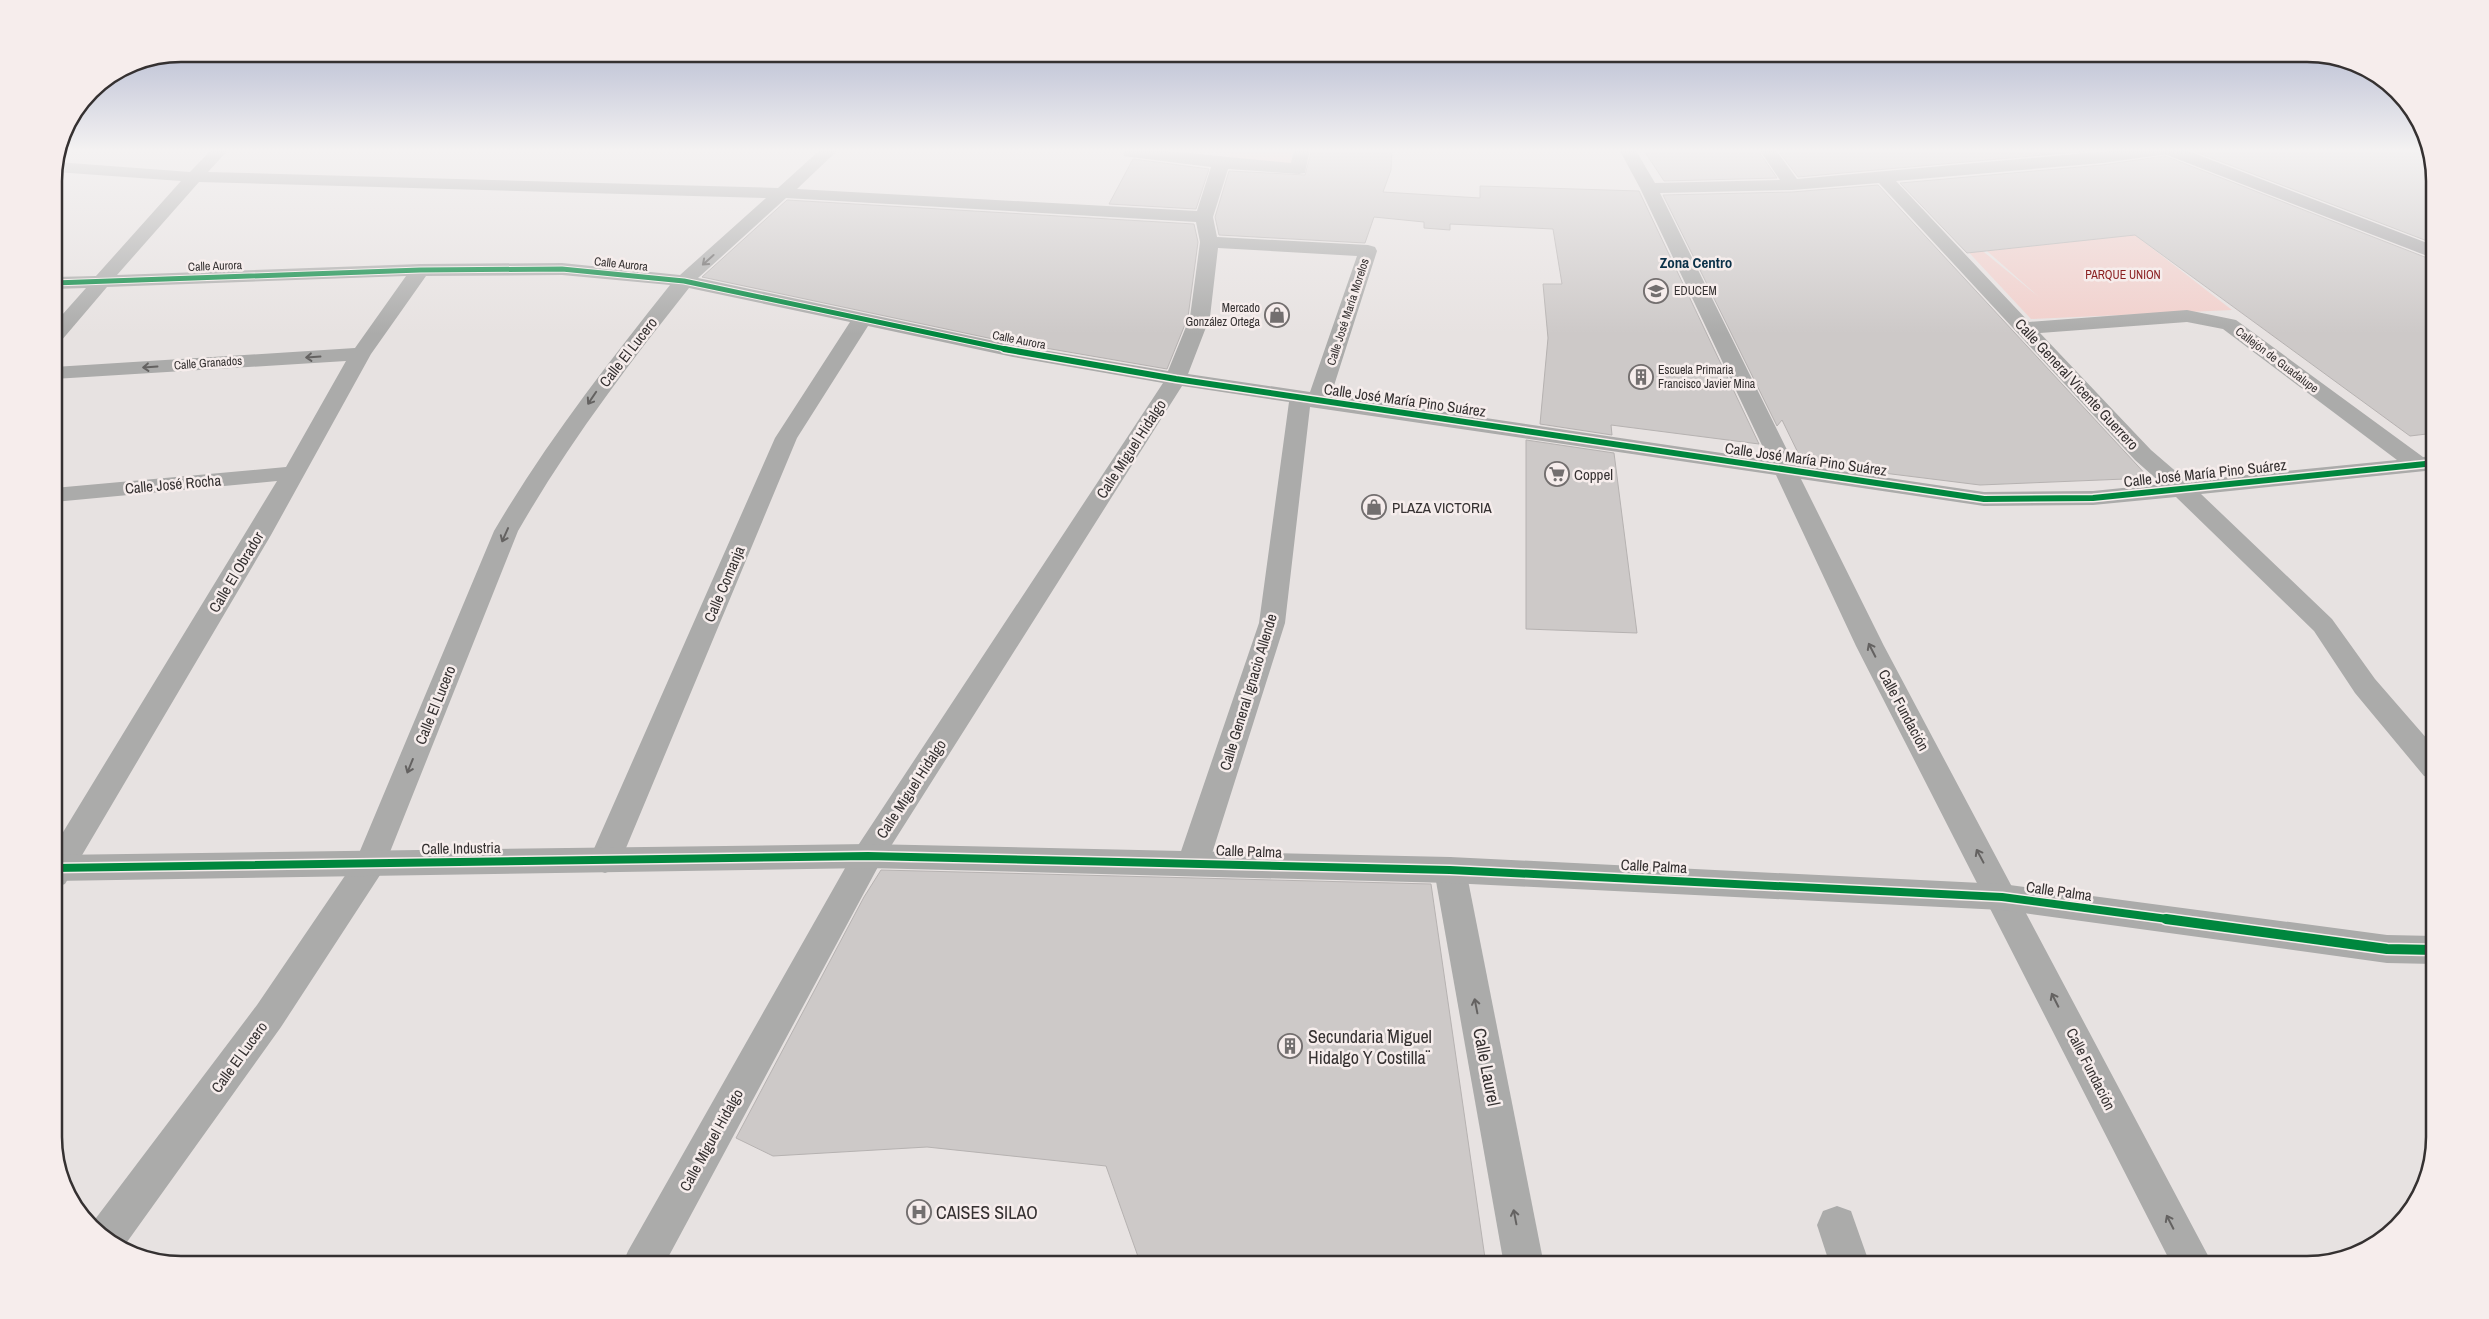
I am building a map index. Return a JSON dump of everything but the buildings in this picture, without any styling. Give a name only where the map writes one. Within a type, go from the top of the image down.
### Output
[{"type":"main road","points":[[2326,211],[2426,249]]},
{"type":"street","points":[[63,326],[163,211]]},
{"type":"street","name":"Calle El Lucero","points":[[110,1232],[268,1016],[371,863],[506,531],[528,493],[603,383],[684,282],[763,211]]},
{"type":"street","points":[[1079,211],[1204,218],[1206,211]]},
{"type":"street","name":"Calle Fundación","points":[[1660,211],[1870,646],[2188,1256]]},
{"type":"street","name":"Calle General Vicente Guerrero","points":[[1915,211],[2143,455],[2181,488],[2323,625],[2366,686],[2426,757]]},
{"type":"street","name":"Calle Miguel Hidalgo","points":[[647,1256],[868,856],[1176,379],[1200,317],[1209,242],[1204,218]]},
{"type":"street","name":"Calle José María Morelos","points":[[1209,242],[1368,250],[1309,400]]},
{"type":"street","name":"Calle Aurora","points":[[63,283],[420,270],[562,269],[684,282],[863,318],[1013,351],[1176,379]]},
{"type":"street","name":"Calle El Obrador","points":[[63,858],[259,535],[292,473],[361,354],[420,270]]},
{"type":"street","name":"Callejón de Guadalupe","points":[[2025,328],[2187,316],[2228,324],[2426,464]]},
{"type":"street","name":"Calle Comanja","points":[[606,860],[786,438],[863,318]]},
{"type":"street","name":"Calle Granados","points":[[63,372],[361,354]]},
{"type":"street","name":"Calle José María Pino Suárez","points":[[1176,379],[1984,499],[2093,498],[2426,464]]},
{"type":"street","name":"Calle General Ignacio Allende","points":[[1193,863],[1272,623],[1309,400]]},
{"type":"street","name":"Calle José Rocha","points":[[63,494],[292,473]]},
{"type":"street","name":"Calle Industria","points":[[63,870],[371,863],[868,856]]},
{"type":"street","name":"Calle Palma","points":[[868,856],[1450,870],[2002,896],[2387,949],[2426,950]]},
{"type":"street","name":"Calle Laurel","points":[[1450,870],[1522,1256]]},
{"type":"street","points":[[1837,1225],[1847,1256]]},
{"type":"green space","name":"PARQUE UNION","points":[[1930,211],[1933,211],[2039,297],[1987,251],[2135,235],[2232,310],[2031,319]]},
{"type":"cycle path","points":[[63,283],[420,270],[562,269],[684,281],[1013,351],[1176,379],[1984,499],[2093,498],[2426,464]]},
{"type":"cycle path","points":[[63,868],[868,856],[1450,870],[2002,897],[2387,949],[2426,950]]},
{"type":"place","name":"EDUCEM","points":[[1656,291]]},
{"type":"place","name":"Mercado González Ortega","points":[[1277,315]]},
{"type":"place","name":"Escuela Primaria Francisco Javier Mina","points":[[1641,377]]},
{"type":"place","name":"Coppel","points":[[1557,474]]},
{"type":"place","name":"PLAZA VICTORIA","points":[[1374,507]]},
{"type":"place","name":"Secundaria ¨Miguel Hidalgo Y Costilla¨","points":[[1290,1046]]},
{"type":"place","name":"CAISES SILAO","points":[[919,1212]]},
{"type":"district","name":"Zona Centro","points":[[1696,262]]}]
